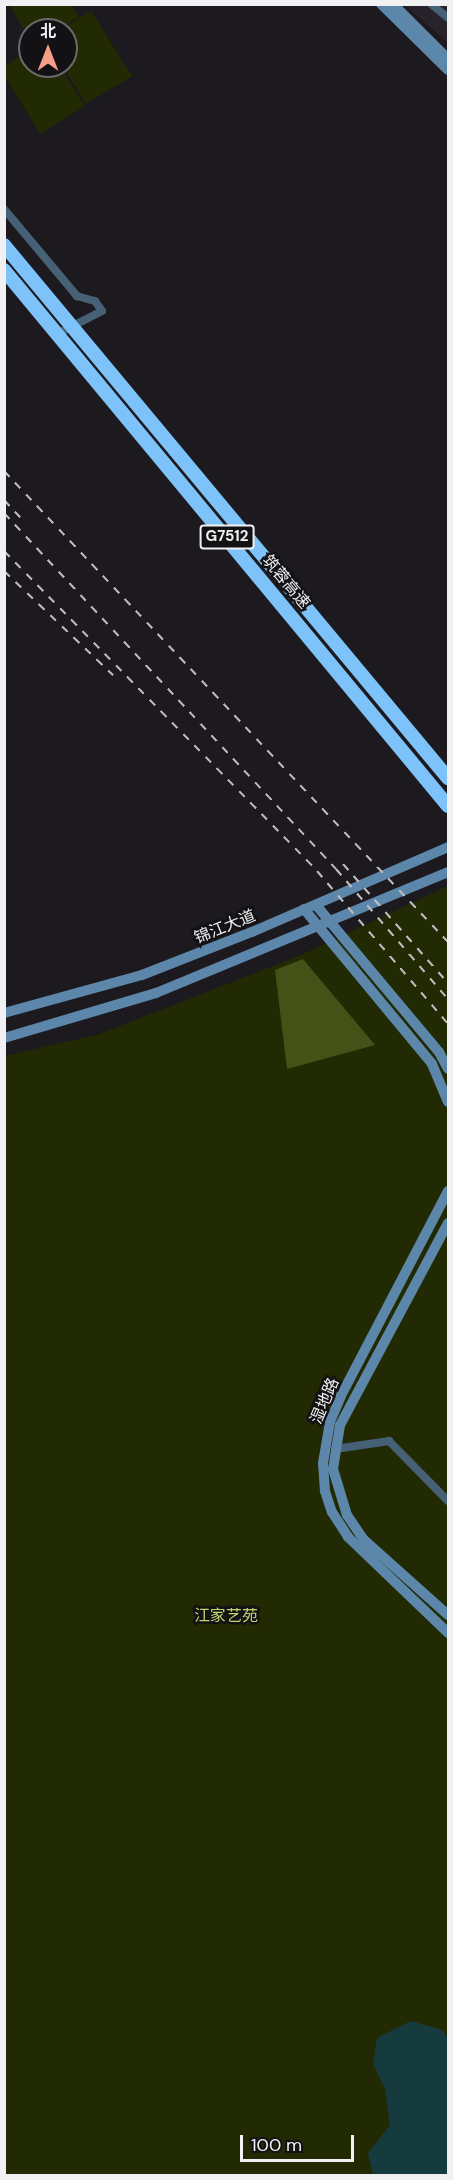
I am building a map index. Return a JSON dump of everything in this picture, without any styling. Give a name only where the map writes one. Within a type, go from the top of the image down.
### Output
[{"type":"highway","name":"筑蓉高速","points":[[4,245],[448,777]]},
{"type":"highway","name":"筑蓉高速","points":[[4,270],[448,806]]},
{"type":"street","points":[[381,4],[448,70]]},
{"type":"street","points":[[393,4],[448,59]]},
{"type":"street","points":[[431,4],[448,18]]},
{"type":"street","points":[[4,209],[77,296],[95,302],[102,311],[54,336]]},
{"type":"street","name":"锦江大道","points":[[4,1013],[142,975],[448,847]]},
{"type":"street","points":[[4,1038],[156,993],[448,872]]},
{"type":"street","points":[[316,904],[328,922],[439,1052],[448,1069]]},
{"type":"street","points":[[304,909],[432,1064],[448,1102]]},
{"type":"street","name":"湿地路","points":[[448,1191],[410,1271],[341,1396],[325,1491],[332,1512],[348,1537],[448,1633]]},
{"type":"street","name":"湿地路","points":[[448,1223],[340,1425],[331,1448],[338,1491],[363,1539],[448,1615]]},
{"type":"street","points":[[410,1271],[420,1276]]},
{"type":"street","points":[[331,1448],[389,1441],[448,1501]]},
{"type":"shaded area","points":[[405,5],[448,5],[448,43]]},
{"type":"green space","points":[[9,5],[71,5],[79,17],[18,18]]},
{"type":"green space","points":[[91,11],[132,76],[86,104],[70,78],[78,78],[78,19]]},
{"type":"green space","points":[[18,58],[18,78],[68,78],[85,106],[40,134],[5,76],[5,66]]},
{"type":"green space","name":"江家艺苑","points":[[448,886],[448,2175],[5,2175],[4,1056],[97,1035],[301,955]]},
{"type":"green space","points":[[303,959],[375,1045],[287,1069],[275,970]]},
{"type":"water","points":[[411,2021],[442,2030],[448,2037],[448,2175],[373,2175],[368,2153],[390,2125],[385,2089],[373,2064],[377,2038]]},
{"type":"railway","points":[[4,471],[448,942]]},
{"type":"railway","points":[[4,500],[21,518]]},
{"type":"railway","points":[[4,513],[336,869],[448,999]]},
{"type":"railway","points":[[4,551],[317,871],[448,1024]]},
{"type":"railway","points":[[4,571],[113,675]]},
{"type":"railway","points":[[343,864],[448,983]]}]
